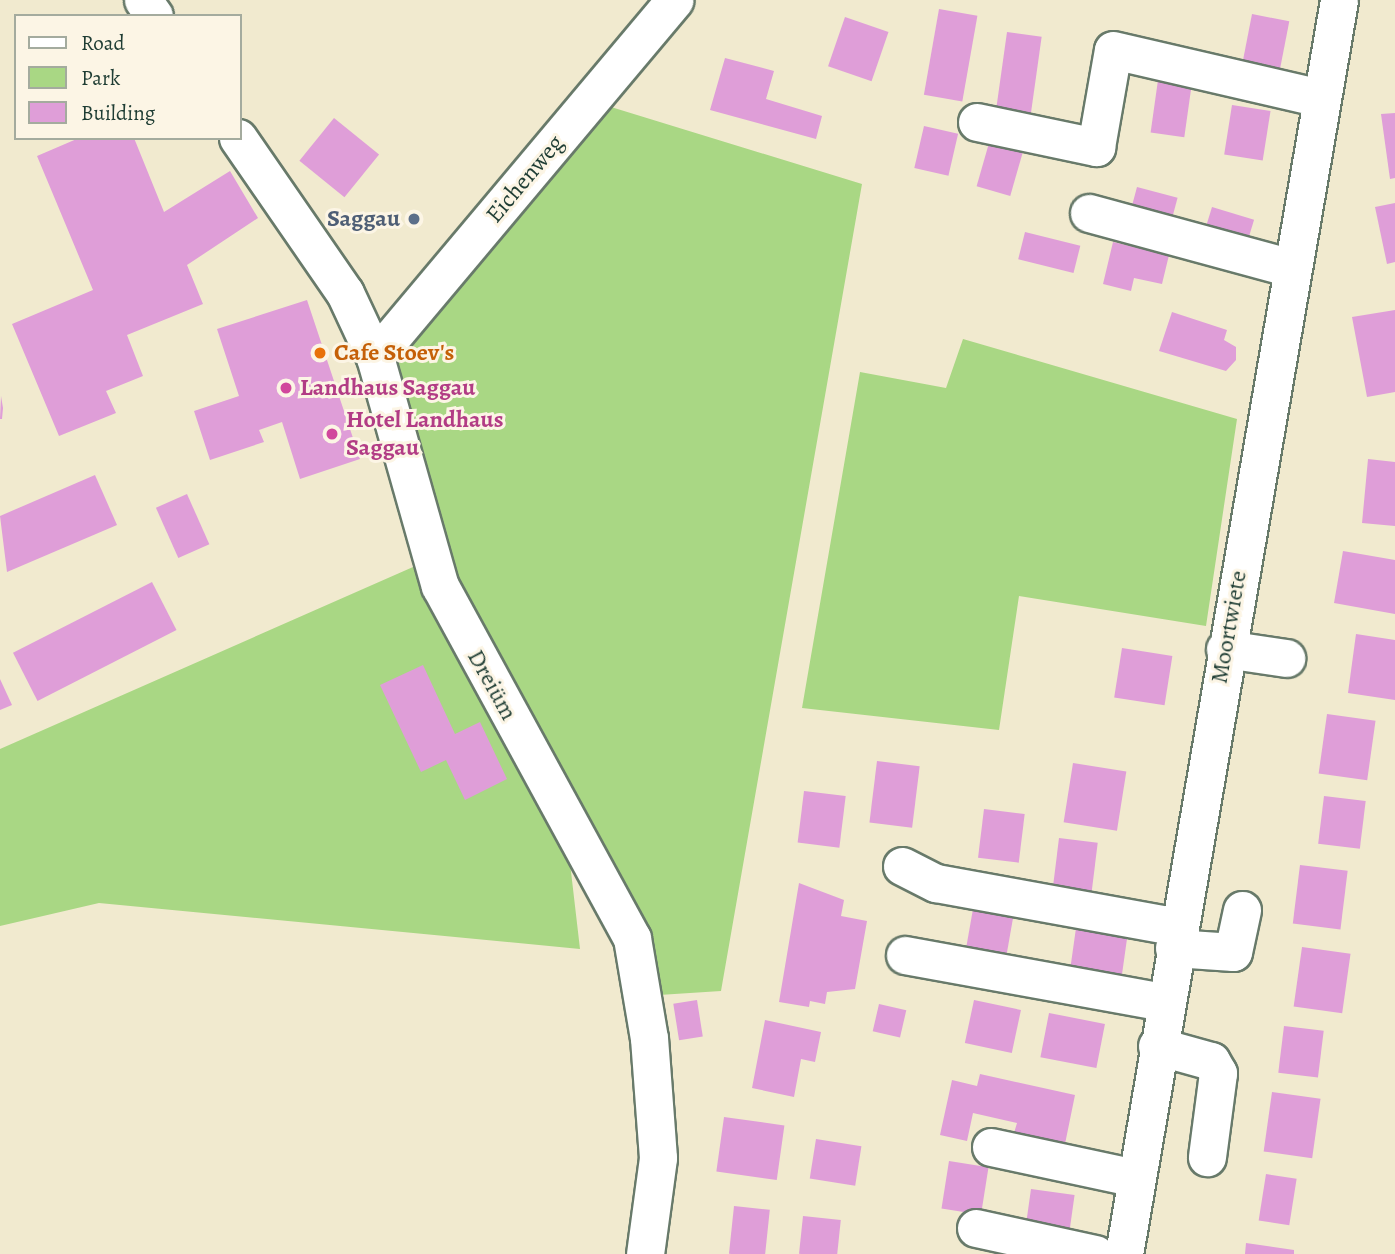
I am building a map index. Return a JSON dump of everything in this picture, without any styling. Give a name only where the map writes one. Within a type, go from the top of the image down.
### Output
[{"type":"street","name":"Eichenweg","points":[[375,357],[675,0]]},
{"type":"street","name":"Moortwiete","points":[[1124,1254],[1164,1002],[1339,0]]},
{"type":"street","points":[[977,122],[1096,147],[1113,50],[1321,98]]},
{"type":"street","name":"Dreiüm","points":[[239,140],[345,293],[375,357],[440,586],[632,939],[658,1158],[645,1254]]},
{"type":"street","points":[[1089,213],[1291,268]]},
{"type":"street","points":[[1225,649],[1286,658]]},
{"type":"street","points":[[902,866],[936,883],[1233,952],[1242,910]]},
{"type":"street","points":[[905,955],[1164,1002]]},
{"type":"street","points":[[1157,1046],[1211,1061],[1218,1073],[1207,1157]]},
{"type":"street","points":[[991,1147],[1136,1178]]},
{"type":"street","points":[[976,1228],[1095,1254]]},
{"type":"green space","points":[[611,107],[862,184],[721,991],[659,995],[658,965],[598,842],[444,565],[395,357]]},
{"type":"green space","points":[[963,339],[1237,419],[1206,626],[1019,596],[999,730],[802,708],[860,372],[946,388]]},
{"type":"green space","points":[[413,567],[570,863],[580,949],[99,903],[0,926],[0,749]]},
{"type":"building","points":[[939,9],[977,16],[962,101],[924,95]]},
{"type":"building","points":[[1252,14],[1289,21],[1280,70],[1242,63]]},
{"type":"building","points":[[845,17],[888,32],[872,81],[828,66]]},
{"type":"building","points":[[1007,32],[1042,37],[1030,122],[995,117]]},
{"type":"building","points":[[725,58],[774,71],[766,99],[822,116],[816,139],[710,110]]},
{"type":"building","points":[[1158,80],[1192,85],[1184,137],[1151,132]]},
{"type":"building","points":[[1232,105],[1271,111],[1263,160],[1224,154]]},
{"type":"building","points":[[1395,113],[1395,178],[1390,179],[1381,114]]},
{"type":"building","points":[[334,118],[379,155],[344,197],[299,161]]},
{"type":"building","points":[[924,126],[958,134],[948,176],[914,168]]},
{"type":"building","points":[[74,140],[135,140],[164,212],[230,171],[258,218],[187,265],[203,304],[127,335],[143,376],[106,391],[116,413],[59,436],[12,324],[93,290],[37,156]]},
{"type":"building","points":[[989,143],[1023,153],[1010,196],[977,186]]},
{"type":"building","points":[[1137,187],[1178,198],[1169,230],[1128,219]]},
{"type":"building","points":[[1395,203],[1395,262],[1387,264],[1375,207]]},
{"type":"building","points":[[1212,207],[1254,220],[1244,252],[1202,240]]},
{"type":"building","points":[[1025,232],[1080,246],[1074,273],[1018,259]]},
{"type":"building","points":[[1113,242],[1169,255],[1162,284],[1134,278],[1131,291],[1103,284]]},
{"type":"building","name":"Landhaus Saggau","points":[[307,300],[360,459],[300,479],[282,422],[259,430],[264,442],[210,460],[194,411],[239,396],[217,329]]},
{"type":"building","points":[[1395,310],[1395,392],[1367,397],[1352,317]]},
{"type":"building","points":[[1172,312],[1227,330],[1224,340],[1236,347],[1236,360],[1226,371],[1159,351]]},
{"type":"building","points":[[1,396],[3,408],[0,419]]},
{"type":"building","points":[[1368,459],[1395,462],[1395,526],[1362,523]]},
{"type":"building","points":[[95,475],[117,525],[7,572],[0,516]]},
{"type":"building","points":[[187,494],[209,544],[178,558],[156,508]]},
{"type":"building","points":[[1343,551],[1395,560],[1395,614],[1334,603]]},
{"type":"building","points":[[152,582],[177,630],[38,701],[13,653]]},
{"type":"building","points":[[1356,634],[1395,640],[1395,700],[1348,693]]},
{"type":"building","points":[[1122,648],[1172,656],[1165,705],[1114,697]]},
{"type":"building","points":[[423,665],[455,734],[480,722],[507,779],[465,800],[446,760],[421,772],[380,685]]},
{"type":"building","points":[[0,679],[12,705],[0,710]]},
{"type":"building","points":[[1327,714],[1376,721],[1367,780],[1319,773]]},
{"type":"building","points":[[877,761],[920,766],[912,828],[869,823]]},
{"type":"building","points":[[1073,763],[1126,771],[1117,831],[1064,822]]},
{"type":"building","points":[[804,791],[846,796],[839,848],[798,843]]},
{"type":"building","points":[[1324,796],[1366,801],[1360,849],[1318,844]]},
{"type":"building","points":[[984,809],[1025,814],[1019,863],[978,858]]},
{"type":"building","points":[[1059,838],[1098,843],[1091,897],[1052,893]]},
{"type":"building","points":[[1300,865],[1348,871],[1340,929],[1293,924]]},
{"type":"building","points":[[799,883],[844,900],[841,916],[867,921],[855,989],[827,992],[825,1004],[810,1001],[809,1007],[779,1002]]},
{"type":"building","points":[[973,909],[1013,916],[1005,963],[965,956]]},
{"type":"building","points":[[1076,928],[1127,935],[1121,980],[1070,973]]},
{"type":"building","points":[[1302,947],[1351,954],[1342,1013],[1294,1006]]},
{"type":"building","points":[[697,1000],[703,1037],[679,1040],[673,1004]]},
{"type":"building","points":[[974,1000],[1021,1010],[1012,1053],[965,1043]]},
{"type":"building","points":[[879,1004],[906,1010],[900,1038],[873,1031]]},
{"type":"building","points":[[1049,1013],[1105,1024],[1096,1068],[1040,1057]]},
{"type":"building","points":[[765,1020],[821,1032],[815,1062],[801,1059],[794,1097],[752,1088]]},
{"type":"building","points":[[1284,1026],[1324,1031],[1318,1078],[1278,1073]]},
{"type":"building","points":[[980,1074],[1075,1095],[1065,1144],[1014,1133],[1017,1123],[973,1113],[967,1141],[940,1135],[952,1080],[977,1086]]},
{"type":"building","points":[[1272,1092],[1321,1099],[1312,1158],[1264,1151]]},
{"type":"building","points":[[724,1117],[784,1125],[777,1180],[716,1171]]},
{"type":"building","points":[[816,1139],[861,1146],[855,1186],[810,1179]]},
{"type":"building","points":[[949,1161],[989,1167],[981,1215],[941,1208]]},
{"type":"building","points":[[1266,1174],[1297,1179],[1289,1225],[1259,1220]]},
{"type":"building","points":[[1031,1189],[1075,1195],[1069,1237],[1025,1231]]},
{"type":"building","points":[[734,1206],[770,1210],[765,1254],[729,1254]]},
{"type":"building","points":[[803,1216],[841,1220],[837,1254],[799,1254]]},
{"type":"building","points":[[1246,1243],[1294,1250],[1294,1254],[1245,1254]]},
{"type":"place","name":"Saggau","points":[[414,219]]},
{"type":"place","name":"Cafe Stoev's","points":[[320,353]]},
{"type":"place","name":"Landhaus Saggau","points":[[286,388]]},
{"type":"place","name":"Hotel Landhaus Saggau","points":[[332,434]]}]
